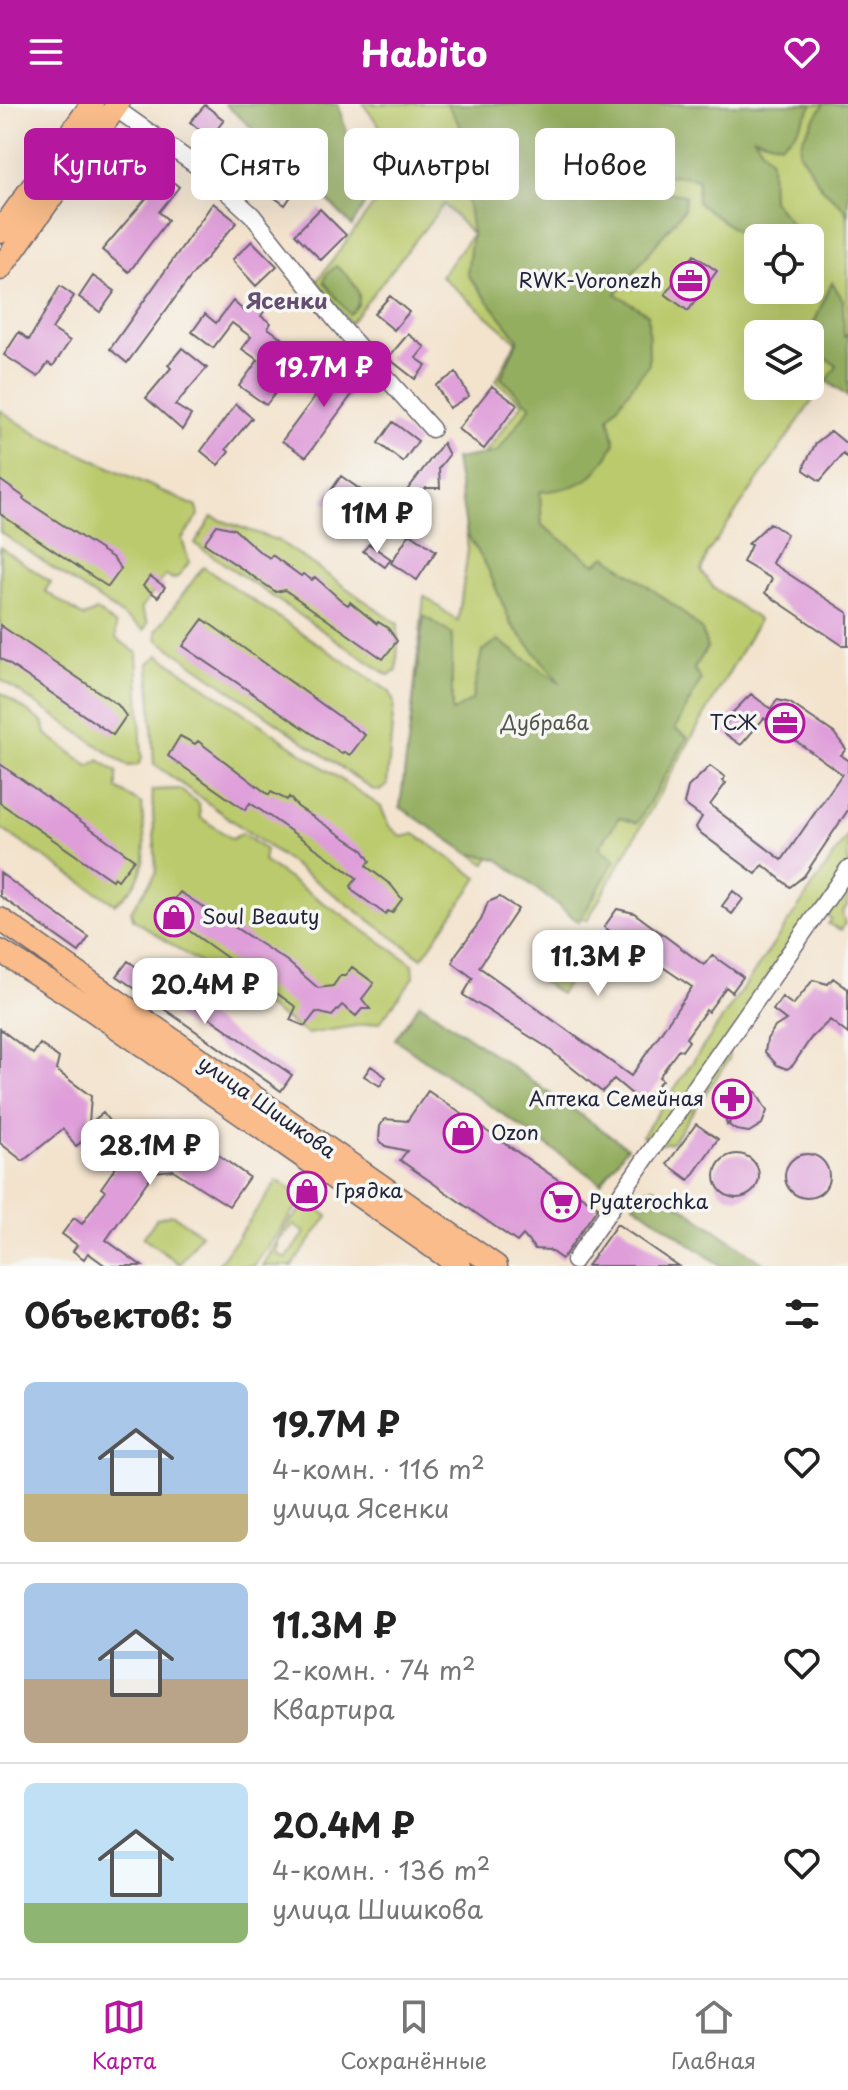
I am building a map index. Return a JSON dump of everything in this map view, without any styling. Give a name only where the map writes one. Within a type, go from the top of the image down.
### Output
[{"type":"main road","points":[[87,128],[92,104]]},
{"type":"main road","points":[[88,128],[116,106]]},
{"type":"main road","points":[[0,232],[27,200]]},
{"type":"main road","points":[[0,269],[43,200]]},
{"type":"main road","name":"улица Шишкова","points":[[0,919],[256,1112],[329,1163],[460,1266]]},
{"type":"main road","name":"улица Шишкова","points":[[2,953],[256,1112]]},
{"type":"main road","name":"улица Шишкова","points":[[329,1163],[496,1266]]},
{"type":"street","points":[[116,106],[204,171],[252,215],[337,322],[432,429]]},
{"type":"street","points":[[571,1264],[848,869]]},
{"type":"green space","points":[[225,104],[338,104],[345,128],[344,200],[367,200],[352,226],[327,200],[328,128],[252,128]]},
{"type":"green space","name":"Дубрава","points":[[363,104],[848,104],[848,397],[826,381],[824,384],[824,320],[744,320],[744,400],[813,400],[707,554],[701,571],[714,588],[759,620],[587,921],[503,854],[495,852],[485,864],[402,804],[424,596],[458,621],[468,550],[462,483],[523,403],[496,381],[516,341],[441,276],[472,234],[444,204],[350,323],[317,281],[377,200],[519,200],[519,128],[381,128]]},
{"type":"green space","name":"Дубрава","points":[[447,104],[813,104],[795,133],[781,144],[754,137],[771,160],[772,200],[792,224],[744,224],[744,237],[697,202],[698,179],[675,175],[675,128],[535,128],[535,200],[675,200],[675,193],[685,195],[684,209],[616,294],[648,314],[649,364],[609,417],[615,443],[601,466],[585,480],[566,488],[540,492],[542,525],[595,564],[606,556],[679,609],[702,630],[707,648],[694,669],[701,680],[675,729],[688,737],[637,823],[619,818],[599,848],[615,860],[579,922],[498,859],[468,853],[400,807],[424,616],[452,634],[452,712],[472,700],[482,651],[498,640],[561,684],[511,624],[487,567],[467,534],[455,459],[497,452],[531,406],[501,378],[518,339],[467,274],[472,234],[467,200],[519,200],[519,128],[461,128]]},
{"type":"green space","points":[[824,104],[848,104],[848,219],[844,208],[821,187],[799,151],[803,137]]},
{"type":"green space","points":[[336,266],[348,276],[359,295],[356,308],[349,314],[324,282],[326,275]]},
{"type":"green space","points":[[832,282],[843,300],[844,337],[848,333],[848,397],[827,381],[837,366],[824,357],[824,320],[815,320]]},
{"type":"green space","points":[[0,410],[35,433],[197,507],[199,515],[182,539],[189,562],[179,576],[173,579],[166,575],[141,609],[148,623],[144,630],[0,532]]},
{"type":"green space","points":[[212,517],[279,541],[398,624],[397,671],[388,675],[195,544]]},
{"type":"green space","points":[[0,547],[51,582],[45,591],[84,617],[97,611],[116,625],[116,638],[137,653],[142,758],[138,765],[128,766],[0,679]]},
{"type":"green space","points":[[203,567],[390,692],[394,703],[387,785],[380,791],[372,789],[158,640],[156,631]]},
{"type":"green space","points":[[159,655],[381,807],[389,826],[402,837],[415,834],[478,878],[422,958],[154,764],[149,663]]},
{"type":"green space","points":[[0,692],[44,723],[46,734],[89,766],[99,760],[117,772],[117,789],[142,804],[145,847],[141,871],[136,882],[115,904],[0,828]]},
{"type":"green space","points":[[179,789],[199,804],[200,817],[232,839],[242,833],[265,850],[263,861],[413,964],[414,977],[380,1022],[307,1034],[133,919],[131,911],[156,873],[152,790]]},
{"type":"green space","points":[[848,835],[848,869],[727,1043],[729,1059],[672,1142],[655,1145],[642,1136]]},
{"type":"green space","points":[[848,883],[847,906],[842,913],[845,924],[841,930],[828,924],[831,919],[826,914]]},
{"type":"green space","points":[[536,956],[569,980],[560,994],[527,970]]},
{"type":"green space","points":[[420,1003],[627,1147],[601,1183],[395,1039]]},
{"type":"green space","points":[[278,1180],[303,1198],[254,1266],[217,1266]]},
{"type":"green space","points":[[654,1187],[767,1266],[721,1266],[634,1204],[637,1191]]},
{"type":"green space","points":[[308,1202],[328,1216],[292,1266],[263,1266],[286,1226]],"holes":[[[294,1225],[305,1233],[286,1259],[277,1253],[278,1241]]]},
{"type":"green space","points":[[172,1214],[201,1234],[180,1264],[143,1238],[157,1218]]},
{"type":"building","points":[[205,105],[224,120],[218,128],[198,128],[190,122]]},
{"type":"building","points":[[145,200],[169,200],[159,212],[168,220],[129,272],[102,250]]},
{"type":"building","points":[[213,203],[237,222],[192,275],[127,363],[110,349]]},
{"type":"building","points":[[320,209],[346,235],[321,260],[295,234]]},
{"type":"building","points":[[252,241],[277,266],[256,286],[232,260]]},
{"type":"building","points":[[694,255],[717,271],[688,311],[665,294]]},
{"type":"building","points":[[93,276],[115,291],[100,312],[79,297]]},
{"type":"building","points":[[60,286],[74,296],[52,329],[70,341],[53,366],[48,363],[38,377],[4,355],[19,332],[29,340]]},
{"type":"building","points":[[390,296],[409,312],[394,330],[374,314]]},
{"type":"building","points":[[251,300],[265,310],[261,316],[271,323],[268,328],[305,355],[266,405],[239,386],[258,360],[242,349],[251,337],[232,323],[213,348],[192,332],[205,314],[216,323],[233,301],[244,311]]},
{"type":"building","points":[[408,334],[425,347],[416,358],[426,365],[415,379],[388,358]]},
{"type":"building","points":[[182,348],[207,368],[175,405],[191,415],[182,430],[146,398],[171,368],[168,365]]},
{"type":"building","points":[[342,360],[365,377],[306,457],[282,441]]},
{"type":"building","points":[[456,373],[469,396],[449,408],[436,385]]},
{"type":"building","points":[[492,386],[517,405],[484,449],[458,429]]},
{"type":"building","points":[[236,404],[252,418],[226,449],[229,452],[218,465],[201,451]]},
{"type":"building","points":[[393,422],[418,441],[403,462],[378,443]]},
{"type":"building","points":[[831,431],[848,445],[848,458],[843,454],[820,481],[804,470],[805,464],[816,443]]},
{"type":"building","points":[[443,443],[449,455],[439,468],[440,488],[426,488],[416,501],[405,493]]},
{"type":"building","points":[[341,476],[368,495],[350,520],[324,501]]},
{"type":"building","points":[[0,480],[23,499],[113,558],[121,569],[108,587],[0,514]]},
{"type":"building","points":[[770,523],[787,534],[772,563],[848,613],[848,645],[842,645],[765,593],[772,579],[743,562],[751,545],[748,544]]},
{"type":"building","points":[[217,525],[234,529],[260,552],[270,558],[272,555],[301,576],[303,574],[312,580],[315,577],[342,601],[348,605],[350,602],[377,624],[388,628],[397,641],[383,659],[285,590],[276,592],[204,543]]},
{"type":"building","points":[[410,533],[436,551],[417,580],[391,563]]},
{"type":"building","points":[[369,544],[391,559],[385,567],[363,551]]},
{"type":"building","points":[[150,576],[165,587],[158,597],[143,586]]},
{"type":"building","points":[[203,619],[365,735],[350,755],[342,754],[183,646]]},
{"type":"building","points":[[0,625],[118,705],[126,716],[113,735],[0,658]]},
{"type":"building","points":[[751,694],[771,709],[777,700],[790,703],[834,733],[846,749],[841,755],[848,760],[848,810],[804,876],[790,887],[763,865],[756,874],[698,831],[696,827],[702,817],[684,804],[688,787],[710,766],[725,777],[722,781],[726,783],[710,805],[782,860],[842,774],[764,718],[741,745],[724,733],[729,716]]},
{"type":"building","points":[[180,736],[195,744],[198,741],[269,795],[271,792],[287,800],[289,797],[298,807],[362,849],[370,861],[366,866],[391,885],[402,899],[392,913],[388,911],[385,914],[353,891],[351,886],[357,878],[324,854],[250,803],[245,810],[168,756]]},
{"type":"building","points":[[0,764],[134,859],[118,880],[114,877],[112,880],[0,803]]},
{"type":"building","points":[[0,873],[89,937],[79,952],[0,896]]},
{"type":"building","points":[[733,891],[743,899],[732,914],[722,906]]},
{"type":"building","points":[[180,892],[287,961],[318,988],[333,986],[352,967],[374,983],[362,999],[370,1009],[362,1009],[356,1016],[342,1005],[332,1016],[316,1012],[305,1026],[290,1020],[296,1007],[170,917],[166,911]]},
{"type":"building","points":[[500,897],[518,909],[479,967],[631,1076],[692,987],[604,927],[617,909],[634,913],[704,965],[712,955],[743,977],[732,992],[726,987],[708,1012],[706,1010],[686,1038],[689,1041],[682,1051],[679,1049],[659,1077],[662,1080],[646,1098],[642,1096],[639,1100],[614,1079],[602,1092],[545,1046],[463,995],[473,978],[453,963],[454,957],[481,920],[488,902]]},
{"type":"building","points":[[128,961],[292,1075],[281,1091],[117,976]]},
{"type":"building","points":[[833,978],[848,989],[848,1034],[830,1020],[811,1038],[793,1065],[787,1069],[777,1065],[765,1052],[767,1039],[775,1027],[786,1020],[773,1010],[782,997],[793,1005],[813,980],[828,984]]},
{"type":"building","points":[[0,1029],[33,1054],[40,1044],[59,1058],[56,1070],[91,1096],[89,1124],[103,1113],[109,1121],[76,1146],[63,1129],[23,1161],[0,1143]]},
{"type":"building","points":[[371,1066],[386,1077],[380,1086],[364,1076]]},
{"type":"building","points":[[742,1089],[756,1092],[767,1111],[762,1124],[749,1132],[736,1130],[729,1125],[730,1121],[727,1125],[724,1114],[730,1095]]},
{"type":"building","points":[[428,1091],[598,1207],[562,1259],[549,1250],[535,1249],[523,1235],[517,1242],[400,1160],[407,1151],[385,1146],[379,1140],[380,1126],[385,1119],[407,1121]]},
{"type":"building","points":[[696,1124],[718,1139],[689,1180],[667,1164]]},
{"type":"building","points":[[156,1127],[177,1130],[187,1137],[189,1134],[249,1177],[229,1206],[173,1170],[154,1172],[106,1240],[142,1266],[106,1266],[88,1253],[84,1259],[73,1251],[77,1245],[62,1234],[74,1218],[82,1224],[105,1191],[101,1188],[136,1138]]},
{"type":"building","points":[[737,1154],[752,1161],[759,1176],[752,1191],[737,1198],[722,1191],[715,1176],[722,1161]]},
{"type":"building","points":[[807,1154],[822,1161],[829,1176],[822,1191],[807,1198],[792,1191],[785,1176],[792,1161]]},
{"type":"building","points":[[617,1224],[678,1266],[587,1266]]},
{"type":"place","name":"RWK-Voronezh","points":[[690,281]]},
{"type":"place","name":"ТСЖ","points":[[785,723]]},
{"type":"place","name":"Soul Beauty","points":[[174,917]]},
{"type":"place","name":"Аптека Семейная","points":[[732,1099]]},
{"type":"place","name":"Ozon","points":[[463,1133]]},
{"type":"place","name":"Грядка","points":[[307,1191]]},
{"type":"place","name":"Pyaterochka","points":[[561,1202]]},
{"type":"district","name":"Ясенки","points":[[287,301]]}]
